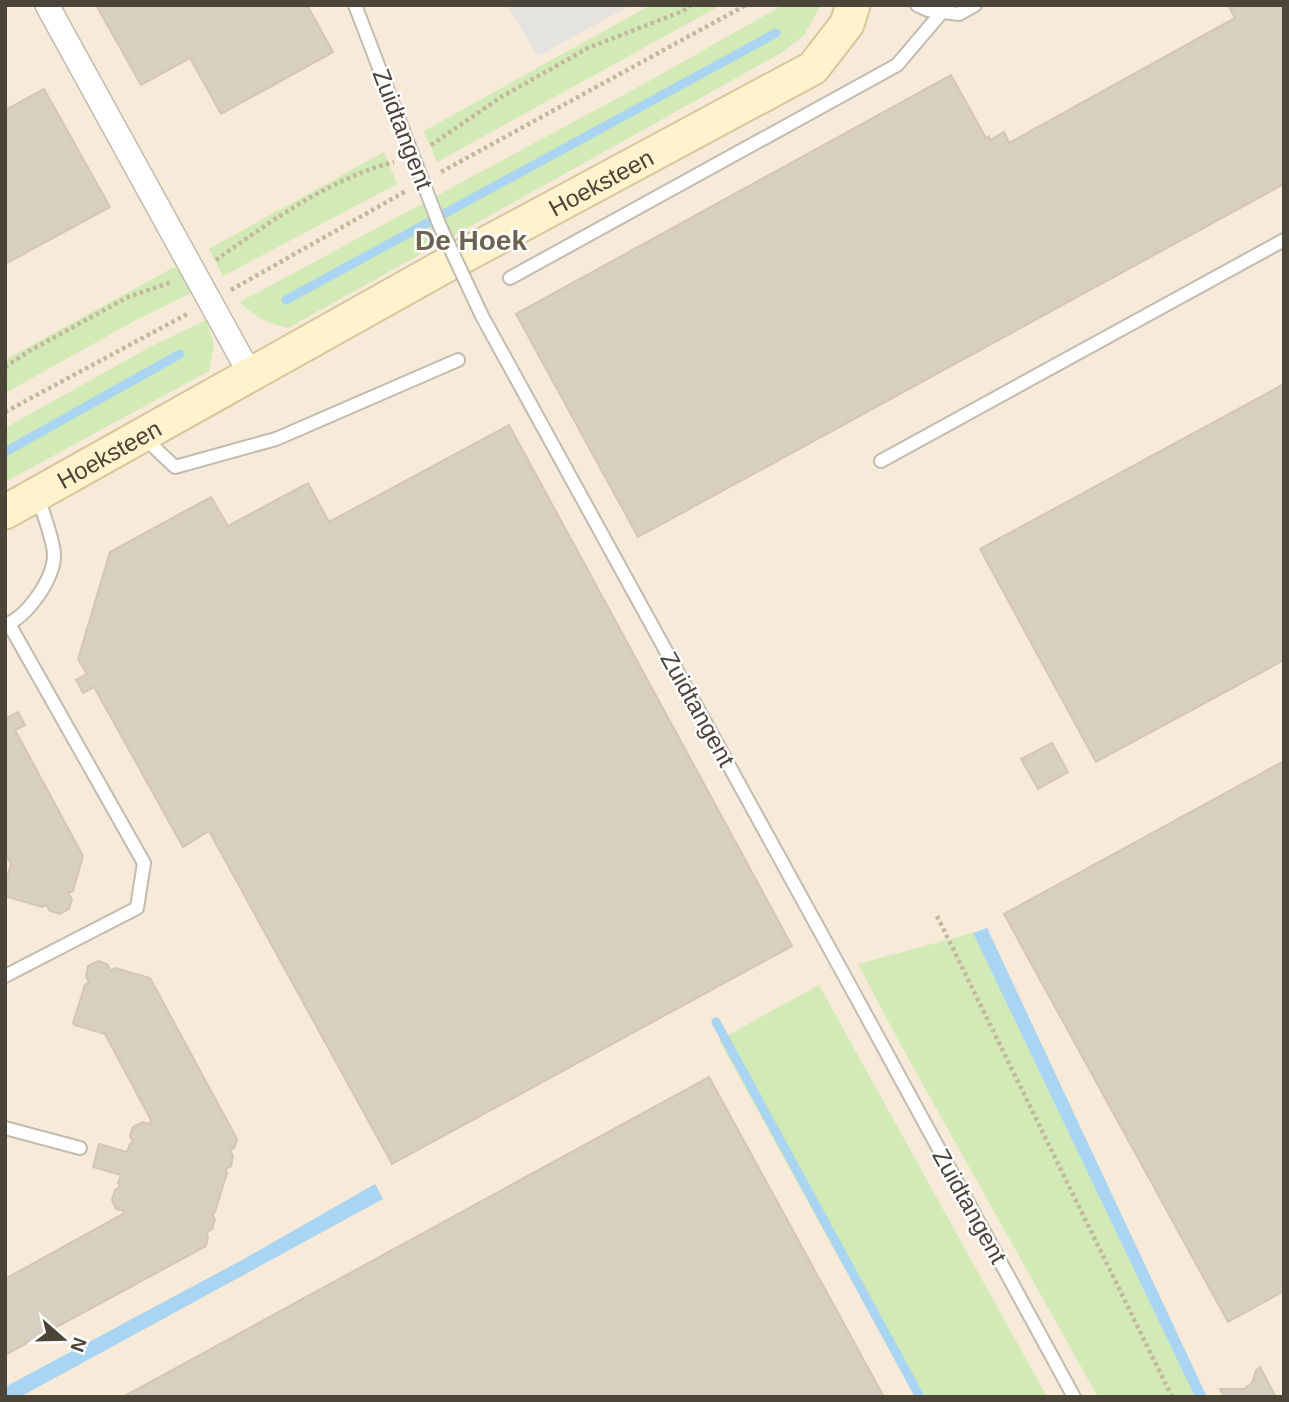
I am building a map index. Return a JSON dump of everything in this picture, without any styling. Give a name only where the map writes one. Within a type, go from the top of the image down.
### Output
[{"type":"street","points":[[47,5],[250,374]]},
{"type":"street","name":"Hoeksteen","points":[[5,512],[250,374],[813,68],[848,24],[853,5]]},
{"type":"lane","name":"Zuidtangent","points":[[355,5],[439,224],[482,316],[1074,1397]]},
{"type":"lane","points":[[917,5],[929,10],[959,14],[975,5]]},
{"type":"lane","points":[[510,278],[897,65],[942,12]]},
{"type":"lane","points":[[881,461],[1284,240]]},
{"type":"lane","points":[[145,433],[155,448],[175,467],[276,439],[458,360]]},
{"type":"lane","points":[[5,975],[137,908],[144,863],[7,625],[31,606],[48,576],[54,555],[38,494]]},
{"type":"lane","points":[[5,1128],[80,1148]]},
{"type":"path","points":[[425,149],[500,97],[589,48],[691,5]]},
{"type":"path","points":[[436,175],[746,5]]},
{"type":"path","points":[[5,368],[31,350],[128,297],[196,274],[277,217],[366,169],[402,160]]},
{"type":"path","points":[[937,916],[1172,1397]]},
{"type":"shaded area","points":[[5,5],[1284,5],[1284,1397],[5,1397]]},
{"type":"shaded area","points":[[507,5],[631,5],[538,56]]},
{"type":"green space","points":[[651,5],[721,5],[437,162],[424,131]]},
{"type":"green space","points":[[783,5],[821,5],[804,35],[781,53],[288,328],[262,319],[240,302],[653,79]]},
{"type":"green space","points":[[384,152],[397,184],[223,276],[209,249]]},
{"type":"green space","points":[[176,266],[191,293],[136,320],[5,393],[5,360]]},
{"type":"green space","points":[[206,320],[214,344],[209,371],[5,482],[5,428],[150,347]]},
{"type":"green space","points":[[973,933],[1195,1397],[1098,1397],[858,964]]},
{"type":"green space","points":[[819,985],[1047,1397],[926,1397],[842,1264],[719,1040]]},
{"type":"water","points":[[987,928],[1207,1397],[1195,1397],[973,933]]},
{"type":"water","points":[[375,1184],[383,1199],[20,1397],[5,1397],[5,1387],[242,1260]]},
{"type":"building","points":[[96,5],[307,5],[333,52],[221,114],[190,58],[141,85]]},
{"type":"building","points":[[1228,5],[1284,5],[1284,184],[638,537],[516,314],[951,75],[986,138],[989,136],[990,140],[1004,132],[1009,143],[1235,18]]},
{"type":"building","points":[[44,89],[110,207],[5,264],[5,110]]},
{"type":"building","points":[[1284,384],[1284,660],[1096,762],[980,549]]},
{"type":"building","points":[[509,425],[792,946],[392,1164],[209,831],[183,847],[94,687],[83,693],[76,680],[87,674],[78,659],[110,552],[211,497],[228,526],[308,483],[329,522]]},
{"type":"building","points":[[18,712],[25,725],[15,730],[83,856],[73,891],[68,893],[72,899],[69,909],[60,914],[50,911],[46,905],[42,907],[5,896],[11,864],[5,852],[5,714],[7,718]]},
{"type":"building","points":[[1052,743],[1068,772],[1038,789],[1021,759]]},
{"type":"building","points":[[1284,761],[1284,1291],[1228,1322],[1004,914]]},
{"type":"building","points":[[98,961],[107,964],[111,971],[115,968],[150,978],[237,1139],[234,1148],[230,1150],[233,1156],[231,1166],[226,1169],[215,1212],[212,1214],[215,1219],[212,1229],[206,1233],[206,1246],[5,1355],[5,1279],[123,1214],[124,1211],[116,1209],[112,1200],[115,1190],[120,1187],[118,1183],[121,1175],[93,1167],[99,1144],[127,1152],[133,1142],[130,1136],[133,1127],[143,1122],[150,1124],[151,1120],[105,1034],[73,1023],[85,985],[89,983],[86,976],[88,966]]},
{"type":"building","points":[[709,1077],[884,1397],[123,1397]]},
{"type":"building","points":[[1260,1367],[1276,1397],[1224,1397],[1220,1389],[1244,1389],[1252,1383],[1256,1370]]},
{"type":"waterway","points":[[286,300],[776,33]]},
{"type":"waterway","points":[[5,452],[180,354]]},
{"type":"waterway","points":[[716,1022],[920,1397]]},
{"type":"district","name":"De Hoek","points":[[471,240]]}]
